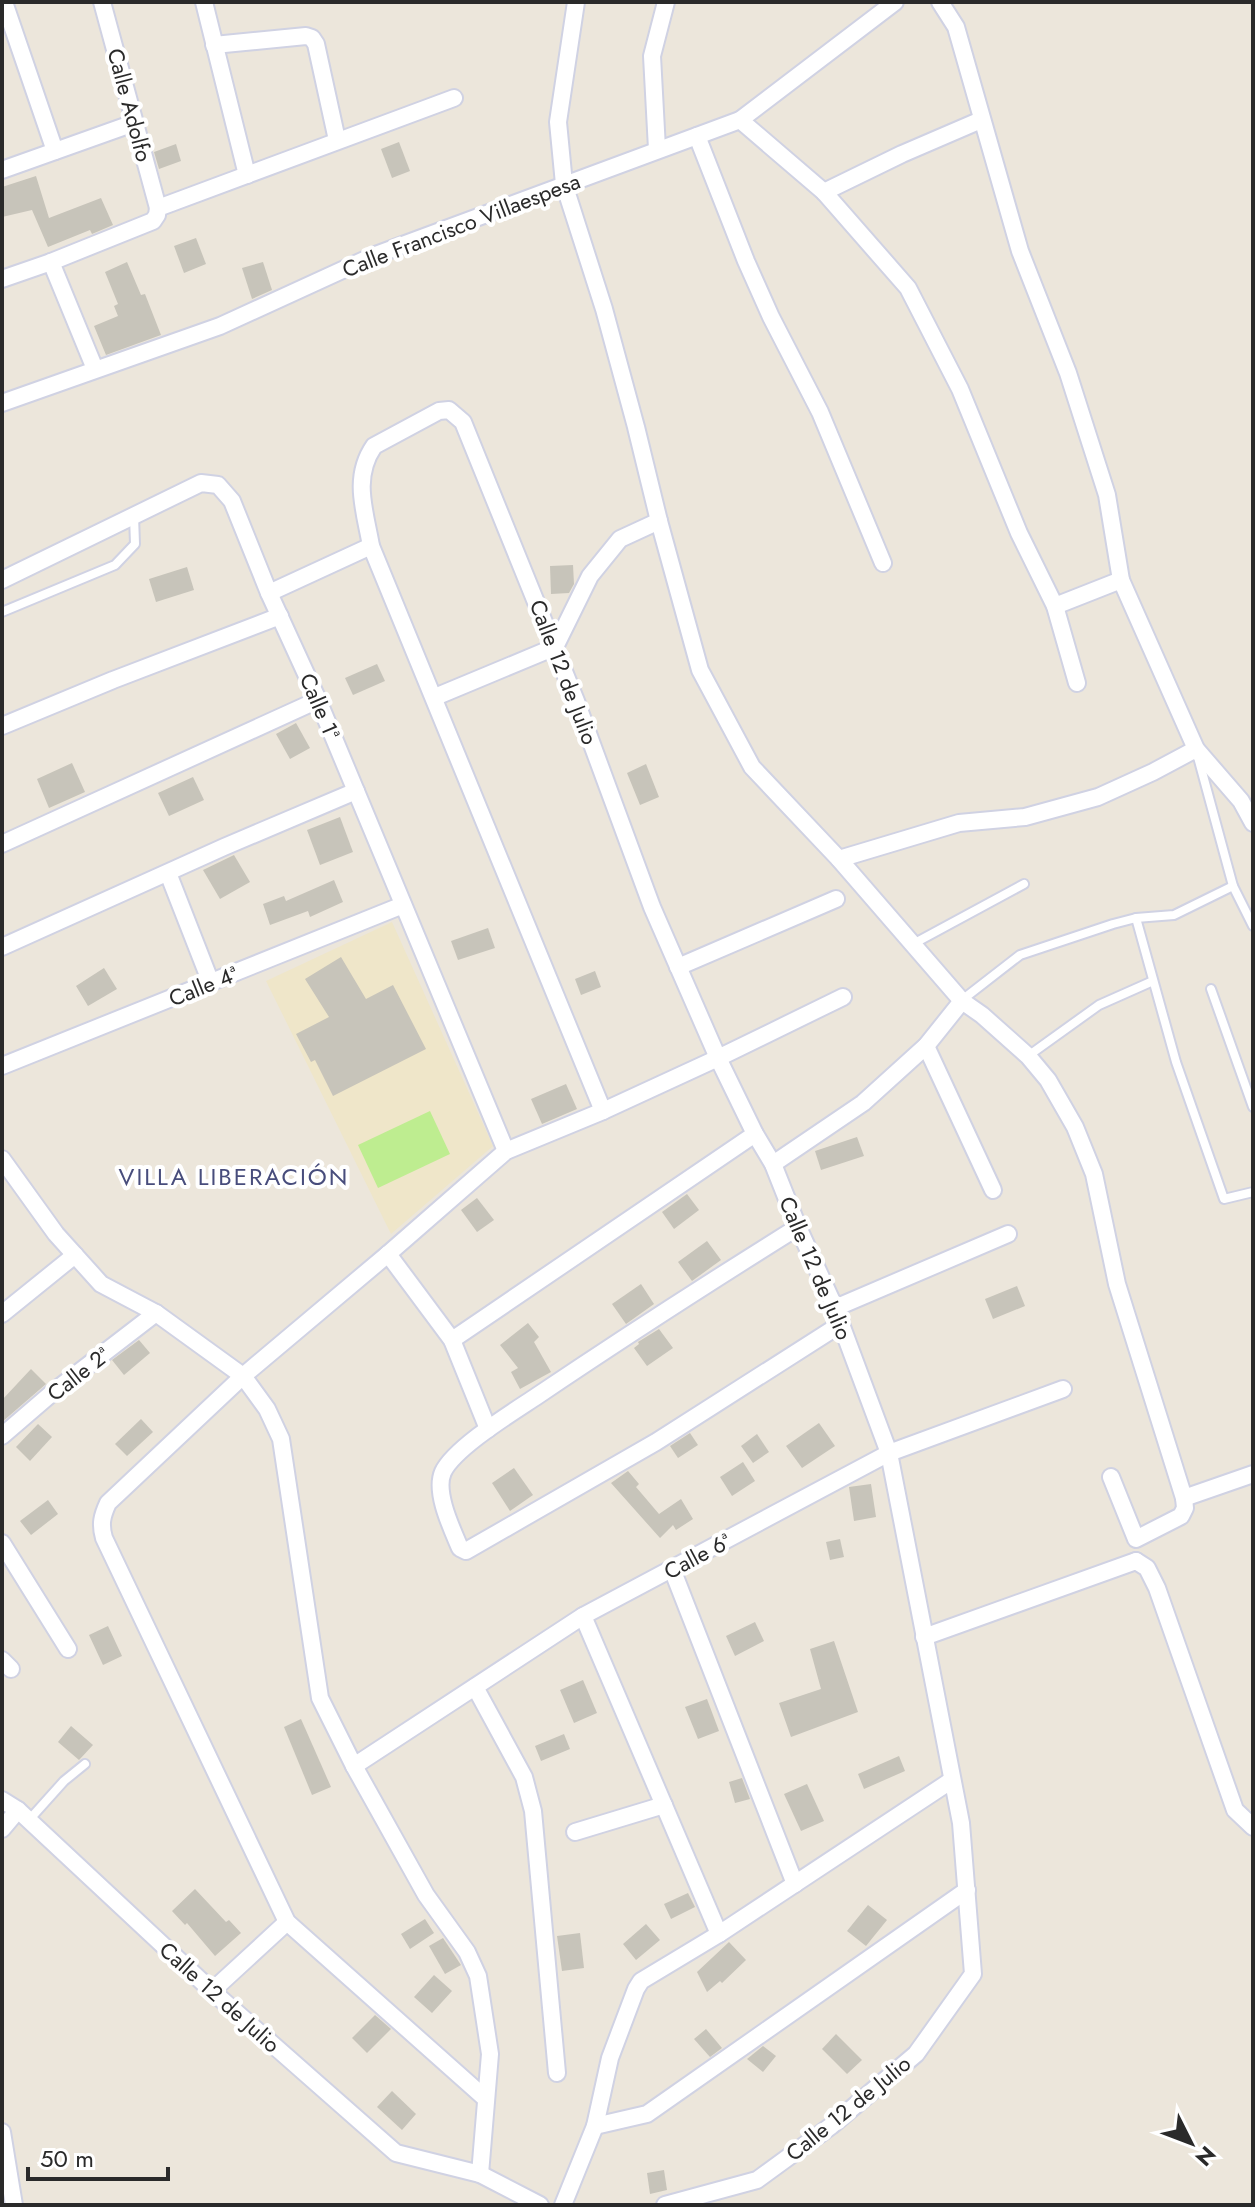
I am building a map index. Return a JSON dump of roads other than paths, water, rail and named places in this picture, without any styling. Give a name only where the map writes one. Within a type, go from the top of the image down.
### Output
[{"type":"street","points":[[4,2],[55,151]]},
{"type":"street","name":"Calle Adolfo","points":[[102,2],[158,208]]},
{"type":"street","points":[[204,2],[247,175]]},
{"type":"street","points":[[576,2],[558,122],[564,184],[608,324],[700,670],[752,767],[839,859],[962,1001],[1028,1056],[1048,1080],[1075,1127],[1094,1174],[1117,1284],[1184,1498],[1185,1508],[1181,1516],[1136,1539]]},
{"type":"street","points":[[657,149],[652,56],[666,2]]},
{"type":"street","name":"Calle Francisco Villaespesa","points":[[2,403],[220,326],[373,256],[740,120],[895,2]]},
{"type":"street","points":[[942,4],[956,27],[1020,251],[1068,373],[1107,495],[1121,580],[1196,749],[1241,801],[1253,823]]},
{"type":"street","points":[[214,45],[306,36],[312,38],[316,44],[337,140]]},
{"type":"street","points":[[2,279],[153,221],[158,208],[454,98]]},
{"type":"street","points":[[740,120],[824,192],[908,288],[960,389],[1019,533],[1055,606],[1077,683]]},
{"type":"street","points":[[824,192],[981,120]]},
{"type":"street","points":[[2,170],[134,123]]},
{"type":"street","points":[[697,136],[746,261],[820,412],[883,563]]},
{"type":"street","points":[[51,262],[95,369]]},
{"type":"street","name":"Calle 12 de Julio","points":[[371,546],[360,484],[368,455],[374,446],[439,411],[449,410],[463,422],[555,647],[652,907],[718,1058],[773,1164],[838,1316],[889,1453],[961,1823],[973,1974],[916,2054],[831,2126],[757,2180],[665,2205]]},
{"type":"street","name":"Calle 1ª","points":[[2,580],[201,483],[218,485],[232,501],[506,1151]]},
{"type":"street","points":[[435,697],[555,647],[590,576],[620,539],[659,521]]},
{"type":"street","points":[[269,593],[371,546],[603,1111]]},
{"type":"street","points":[[1055,606],[1121,580]]},
{"type":"street","points":[[2,726],[280,616]]},
{"type":"street","points":[[2,844],[318,700]]},
{"type":"street","points":[[839,859],[959,823],[1025,817],[1098,797],[1196,749]]},
{"type":"street","points":[[2,947],[356,791]]},
{"type":"street","points":[[168,873],[211,983]]},
{"type":"street","points":[[678,967],[836,899]]},
{"type":"street","name":"Calle 4ª","points":[[2,1066],[403,905]]},
{"type":"street","points":[[486,2099],[287,1922],[104,1538],[100,1523],[108,1503],[243,1376],[506,1151],[603,1111],[843,997]]},
{"type":"street","points":[[773,1164],[863,1103],[926,1046],[962,1001]]},
{"type":"street","points":[[926,1046],[993,1190]]},
{"type":"street","points":[[452,1340],[755,1134]]},
{"type":"street","points":[[2,1159],[56,1234],[101,1284],[156,1313],[243,1376],[267,1409],[281,1439],[320,1698],[426,1895],[467,1952],[478,1976],[490,2054],[480,2174]]},
{"type":"street","points":[[798,1227],[631,1332],[488,1429],[449,1462],[441,1475],[441,1487],[445,1508],[460,1548],[466,1551],[656,1442],[838,1316],[1008,1234]]},
{"type":"street","points":[[388,1254],[452,1340],[488,1429]]},
{"type":"street","points":[[2,1314],[75,1255]]},
{"type":"street","name":"Calle 2ª","points":[[2,1436],[156,1313]]},
{"type":"street","name":"Calle 6ª","points":[[354,1766],[583,1616],[889,1453],[1063,1389]]},
{"type":"street","points":[[1184,1498],[1253,1474]]},
{"type":"street","points":[[1111,1477],[1136,1539],[1136,1561]]},
{"type":"street","points":[[2,1543],[68,1649]]},
{"type":"street","points":[[924,1637],[1136,1561]]},
{"type":"street","points":[[1136,1561],[1147,1568],[1157,1588],[1235,1810],[1253,1827]]},
{"type":"street","points":[[672,1569],[795,1884]]},
{"type":"street","points":[[583,1616],[719,1934]]},
{"type":"street","points":[[475,1687],[524,1777],[533,1811],[557,2073]]},
{"type":"street","points":[[563,2205],[595,2126],[610,2058],[641,1981],[719,1934],[952,1780]]},
{"type":"street","name":"Calle 12 de Julio","points":[[2,1800],[396,2153],[480,2174],[540,2205]]},
{"type":"street","points":[[575,1832],[664,1805]]},
{"type":"street","points":[[2,1829],[23,1816]]},
{"type":"street","points":[[595,2126],[647,2114],[967,1890]]},
{"type":"street","points":[[212,1991],[287,1922]]},
{"type":"street","points":[[2,2132],[6,2187],[14,2205]]},
{"type":"lane","points":[[2,612],[115,565],[135,544],[134,515]]},
{"type":"lane","points":[[1196,749],[1233,886],[1253,926]]},
{"type":"lane","points":[[913,944],[1024,884]]},
{"type":"lane","points":[[962,1001],[1020,955],[1136,918],[1174,915],[1233,886]]},
{"type":"lane","points":[[1136,918],[1176,1062],[1224,1199],[1253,1192]]},
{"type":"lane","points":[[1028,1056],[1099,1005],[1153,981]]},
{"type":"lane","points":[[1211,989],[1253,1107]]},
{"type":"lane","points":[[23,1816],[85,1764]]},
{"type":"district","name":"VILLA LIBERACIÓN","points":[[234,1176]]}]
